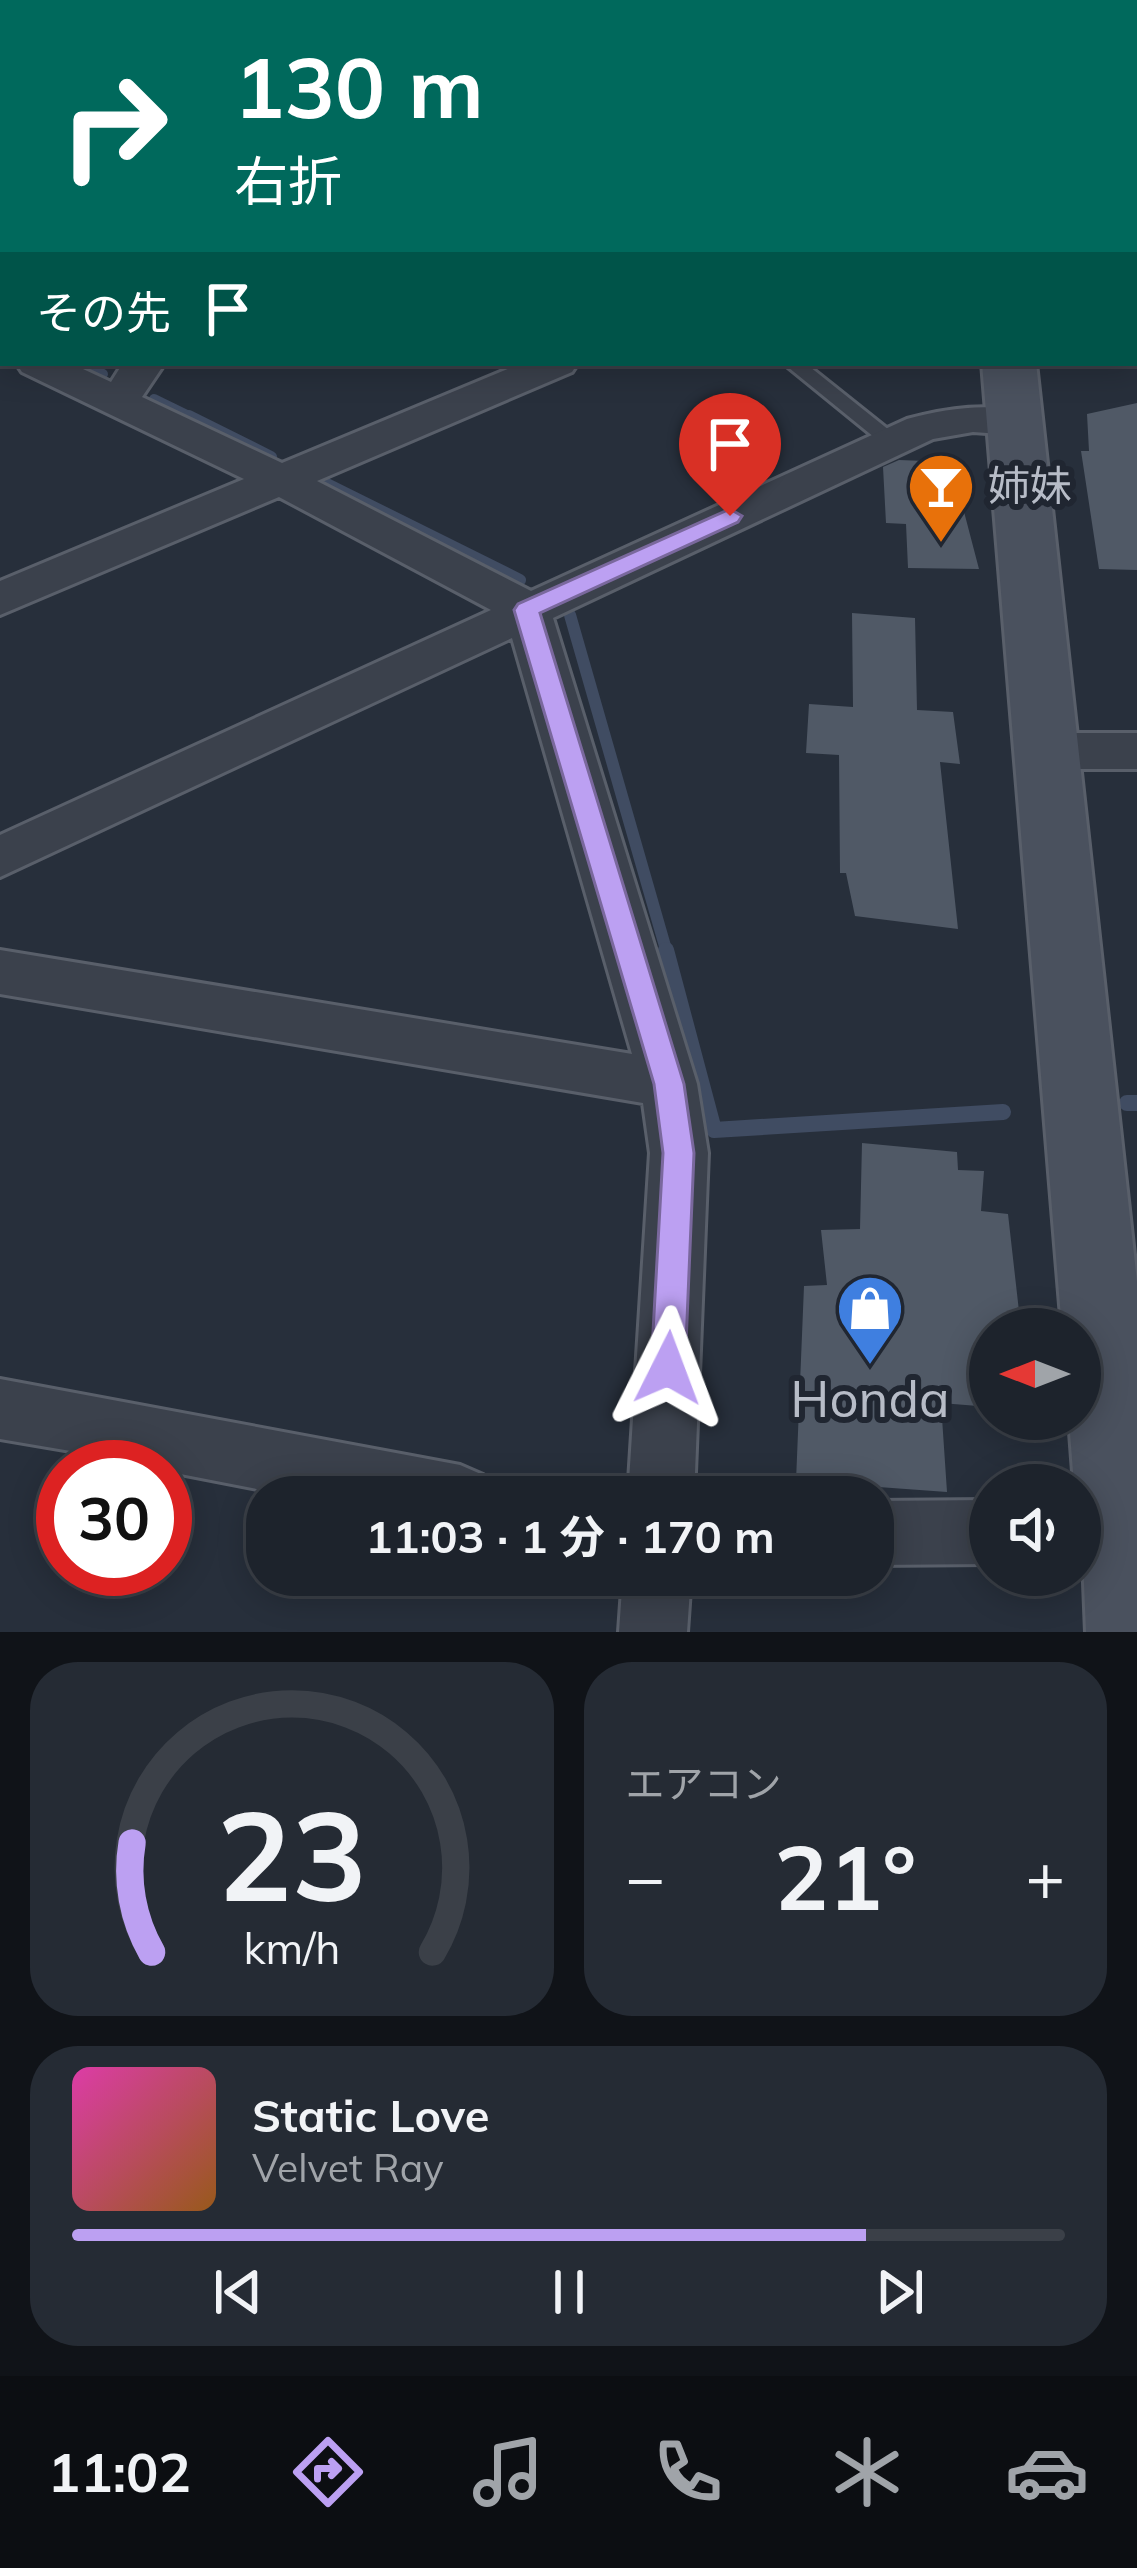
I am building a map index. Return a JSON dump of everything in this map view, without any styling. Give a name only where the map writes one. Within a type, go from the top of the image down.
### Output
[{"type":"street","points":[[43,366],[279,479],[526,610],[669,1084],[679,1153],[662,1476]]},
{"type":"street","points":[[118,404],[142,366]]},
{"type":"street","points":[[0,599],[550,366]]},
{"type":"street","points":[[0,857],[526,610],[1012,392],[1048,751],[1096,1464]]},
{"type":"street","points":[[1048,751],[1137,751]]},
{"type":"street","points":[[0,972],[669,1084]]},
{"type":"street","points":[[0,1409],[350,1476]]},
{"type":"street","points":[[1101,1531],[1131,1632]]},
{"type":"street","points":[[894,1533],[969,1532]]},
{"type":"street","points":[[653,1632],[656,1596]]},
{"type":"lane","points":[[797,366],[892,442]]},
{"type":"building","points":[[1137,403],[1137,570],[1099,569],[1081,451],[1089,451],[1087,414]]},
{"type":"building","points":[[899,460],[951,462],[979,569],[908,568],[906,524],[886,523],[883,467]]},
{"type":"building","points":[[852,613],[915,618],[917,710],[953,712],[960,764],[940,762],[958,929],[855,916],[846,873],[840,873],[839,755],[806,753],[809,704],[853,707]]},
{"type":"building","name":"Honda","points":[[862,1143],[957,1152],[958,1170],[984,1171],[981,1211],[1008,1214],[1019,1308],[969,1308],[969,1405],[941,1403],[947,1492],[894,1488],[894,1476],[796,1476],[804,1286],[827,1285],[821,1230],[860,1229]]},
{"type":"waterway","points":[[87,366],[103,374]]},
{"type":"waterway","points":[[154,399],[195,419]]},
{"type":"waterway","points":[[189,416],[195,419]]},
{"type":"waterway","points":[[195,419],[271,457]]},
{"type":"waterway","points":[[327,484],[520,580]]},
{"type":"waterway","points":[[570,615],[667,953]]},
{"type":"waterway","points":[[666,950],[714,1130],[1003,1112]]},
{"type":"waterway","points":[[1127,1103],[1137,1103]]},
{"type":"place","name":"姉妹","points":[[941,545]]},
{"type":"place","name":"Honda","points":[[870,1367]]},
{"type":"route","points":[[668,1368],[679,1153],[669,1084],[526,610],[730,516]]}]
